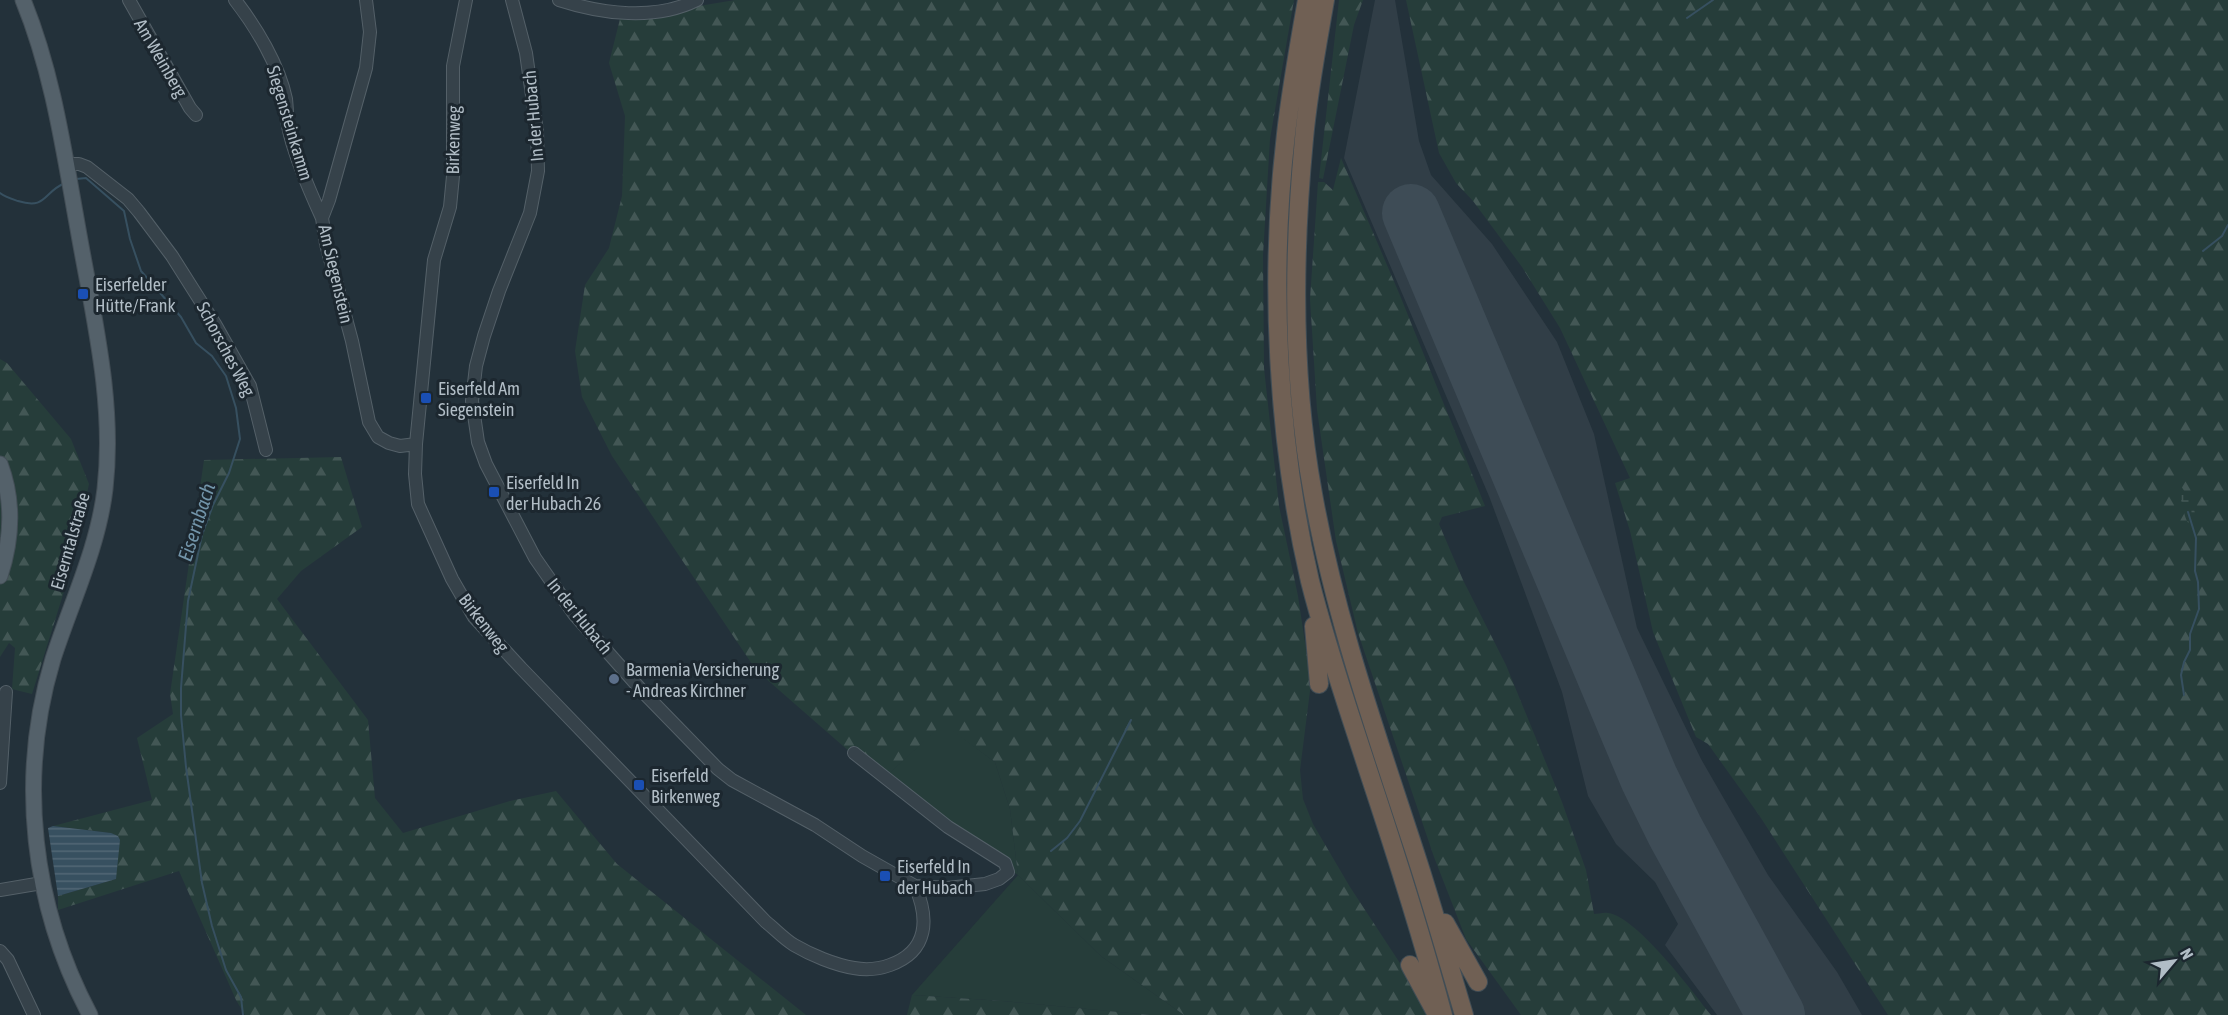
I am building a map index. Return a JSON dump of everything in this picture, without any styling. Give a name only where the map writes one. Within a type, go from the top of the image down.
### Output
[{"type":"highway","points":[[1307,0],[1286,136],[1280,211],[1278,307],[1281,378],[1294,496],[1310,579],[1331,657],[1401,871],[1443,1015]]},
{"type":"highway","points":[[1325,0],[1304,137],[1298,212],[1299,353],[1305,436],[1315,504],[1349,652],[1419,865],[1464,1015]]},
{"type":"highway","points":[[1310,579],[1319,684]]},
{"type":"highway","points":[[1419,865],[1441,915],[1478,982]]},
{"type":"highway","points":[[1410,965],[1437,1015]]},
{"type":"main road","name":"Eiserntalstraße","points":[[23,0],[45,64],[68,176],[102,364],[107,423],[105,490],[97,526],[54,658],[42,703],[33,792],[35,837],[42,884],[62,955],[90,1015]]},
{"type":"main road","points":[[0,464],[8,490],[10,528],[8,547],[0,576]]},
{"type":"street","name":"Am Weinberg","points":[[129,0],[189,108],[196,115]]},
{"type":"street","name":"Siegensteinkamm","points":[[235,0],[252,21],[271,58],[285,98],[288,128],[322,218]]},
{"type":"street","name":"Am Siegenstein","points":[[366,0],[370,32],[366,68],[322,218],[326,244],[352,341],[369,422],[378,437],[389,443],[400,446],[416,444]]},
{"type":"street","name":"Birkenweg","points":[[466,0],[453,66],[453,176],[450,207],[434,260],[415,474],[418,504],[452,579],[474,617],[521,668],[766,922],[794,945],[855,969],[887,966],[909,955],[915,949],[923,932],[925,918],[915,886]]},
{"type":"street","name":"In der Hubach","points":[[512,0],[526,53],[537,131],[538,171],[530,213],[499,291],[476,366],[472,401],[478,442],[486,464],[535,558],[574,614],[643,692],[718,769],[732,780],[815,825],[862,856],[915,886],[947,888],[986,884],[1005,876],[1008,872],[1005,863],[948,827],[854,753]]},
{"type":"street","points":[[559,0],[578,6],[626,14],[685,6],[697,0]]},
{"type":"street","name":"Schorsches Weg","points":[[68,176],[79,164],[87,167],[128,199],[172,256],[215,324],[250,386],[266,450]]},
{"type":"street","points":[[0,783],[6,692]]},
{"type":"street","points":[[0,890],[42,884]]},
{"type":"street","points":[[0,951],[8,960],[34,1015]]},
{"type":"shaded area","points":[[1375,0],[1395,0],[1419,141],[1431,175],[1492,244],[1557,342],[1594,434],[1637,628],[1701,759],[1768,875],[1837,972],[1862,1015],[1717,1015],[1665,945],[1678,924],[1655,882],[1616,844],[1588,796],[1562,692],[1489,496],[1344,158]]},
{"type":"green space","points":[[735,0],[1294,0],[1270,139],[1263,255],[1264,368],[1279,506],[1298,596],[1311,683],[1300,770],[1303,799],[1313,824],[1350,887],[1434,1015],[1184,1015],[1101,956],[1018,875],[1010,809],[995,762],[943,724],[882,780],[756,670],[612,456],[582,397],[575,351],[585,285],[609,248],[622,196],[625,116],[609,63],[620,19]]},
{"type":"green space","points":[[1339,0],[1363,0],[1354,25],[1323,179],[1319,178]]},
{"type":"green space","points":[[1406,0],[2228,0],[2228,1015],[1888,1015],[1759,815],[1708,744],[1696,737],[1653,632],[1630,531],[1615,483],[1630,478],[1560,328],[1522,267],[1473,201],[1456,183],[1439,153]]},
{"type":"green space","points":[[1341,158],[1399,293],[1485,506],[1442,517],[1439,524],[1463,580],[1506,665],[1562,802],[1586,870],[1594,914],[1608,913],[1634,927],[1678,973],[1711,1015],[1521,1015],[1466,939],[1434,857],[1358,633],[1336,541],[1317,410],[1310,299],[1318,182],[1324,182],[1333,190]]},
{"type":"green space","points":[[0,359],[7,363],[71,439],[89,484],[71,569],[32,694],[12,689],[15,648],[9,643],[0,657]]},
{"type":"green space","points":[[341,457],[362,527],[301,571],[277,599],[368,720],[375,798],[403,833],[510,801],[556,791],[617,864],[806,1015],[245,1015],[236,1000],[179,871],[58,910],[58,896],[116,879],[111,833],[53,826],[152,800],[137,738],[173,714],[170,694],[204,460]]},
{"type":"green space","points":[[2180,484],[2195,511],[2193,529],[2184,514],[2175,485]]},
{"type":"green space","points":[[943,723],[995,762],[1010,809],[1018,875],[882,780]]},
{"type":"green space","points":[[1018,875],[1101,956],[1184,1015],[1150,1015],[912,995]]},
{"type":"green space","points":[[912,995],[1002,1001],[1150,1015],[907,1015]]},
{"type":"water","points":[[53,826],[111,833],[118,836],[120,840],[116,879],[58,896],[48,828]]},
{"type":"waterway","points":[[1687,18],[1713,0]]},
{"type":"waterway","name":"Eisernbach","points":[[76,179],[86,178],[124,211],[130,239],[141,271],[181,317],[196,343],[212,356],[226,376],[236,408],[240,439],[229,473],[213,505],[202,535],[188,601],[181,715],[202,883],[226,970],[241,997],[243,1015]]},
{"type":"waterway","name":"Eisernbach","points":[[0,193],[18,201],[34,203],[40,202],[65,183]]},
{"type":"waterway","points":[[2203,251],[2222,236],[2228,225]]},
{"type":"waterway","points":[[2184,695],[2181,675],[2190,650],[2190,634],[2199,609],[2198,582],[2195,571],[2196,538],[2188,512]]},
{"type":"waterway","points":[[1051,851],[1067,838],[1080,821],[1131,720]]},
{"type":"runway","points":[[1411,213],[1649,778],[1675,831],[1776,1015]]},
{"type":"place","name":"Eiserfelder Hütte/Frank","points":[[83,294]]},
{"type":"place","name":"Eiserfeld Am Siegenstein","points":[[426,398]]},
{"type":"place","name":"Eiserfeld In der Hubach 26","points":[[494,492]]},
{"type":"place","name":"Barmenia Versicherung - Andreas Kirchner","points":[[614,679]]},
{"type":"place","name":"Eiserfeld Birkenweg","points":[[639,785]]},
{"type":"place","name":"Eiserfeld In der Hubach","points":[[885,876]]}]
